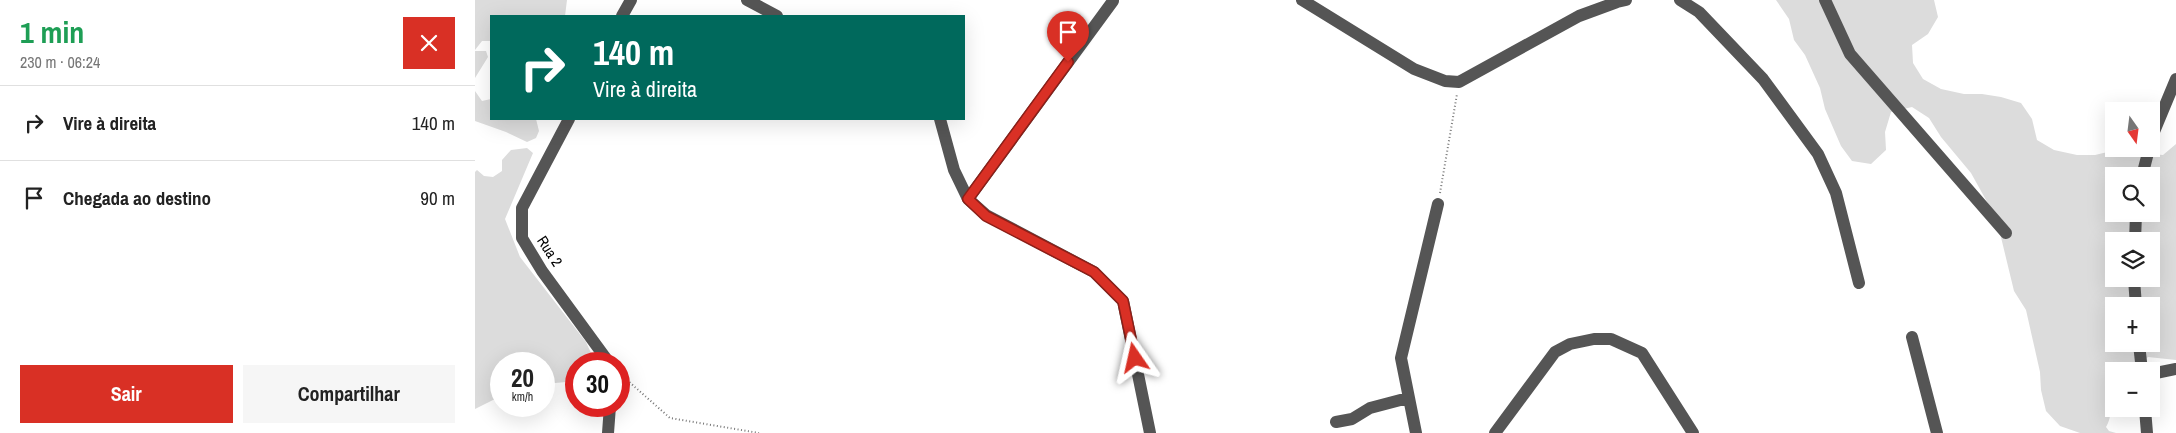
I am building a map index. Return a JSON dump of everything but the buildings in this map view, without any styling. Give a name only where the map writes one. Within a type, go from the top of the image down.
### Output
[{"type":"street","points":[[623,15],[631,0]]},
{"type":"street","points":[[747,0],[775,15]]},
{"type":"street","points":[[1302,0],[1414,69],[1445,81],[1459,82],[1579,16],[1626,0]]},
{"type":"street","points":[[1680,0],[1699,12],[1763,79],[1818,154],[1836,193],[1859,283]]},
{"type":"street","points":[[1825,0],[1850,54],[2006,233]]},
{"type":"street","points":[[968,199],[1113,1]]},
{"type":"street","points":[[2160,117],[2176,79]]},
{"type":"street","name":"Rua 2","points":[[568,120],[522,208],[522,238],[542,271],[601,352]]},
{"type":"street","points":[[940,120],[954,170],[968,199],[986,216],[1094,272],[1123,301],[1150,433]]},
{"type":"street","points":[[1416,433],[1401,358],[1438,204]]},
{"type":"street","points":[[1912,338],[1937,433]]},
{"type":"street","points":[[1495,433],[1555,352],[1570,344],[1594,339],[1611,340],[1642,353],[1693,433]]},
{"type":"street","points":[[2160,372],[2176,369]]},
{"type":"street","points":[[1336,422],[1352,419],[1370,408],[1408,398]]},
{"type":"street","points":[[608,433],[609,417]]},
{"type":"street","points":[[2146,417],[2147,433]]},
{"type":"path","points":[[1438,204],[1459,82]]},
{"type":"path","points":[[630,383],[670,418],[759,433]]},
{"type":"shaded area","points":[[475,0],[567,0],[565,15],[490,15],[490,41],[482,41],[475,50]]},
{"type":"shaded area","points":[[1776,0],[1934,0],[1938,17],[1928,34],[1912,45],[1913,63],[1923,79],[1941,89],[1964,94],[2001,97],[2021,103],[2032,119],[2037,140],[2054,150],[2077,155],[2095,155],[2105,153],[2105,158],[2160,158],[2160,155],[2163,155],[2176,144],[2176,360],[2148,357],[2142,362],[2105,362],[2105,417],[2110,417],[2106,427],[2109,431],[2116,433],[2080,433],[2060,426],[2046,411],[2041,390],[2040,372],[2026,310],[2014,291],[1999,229],[1991,209],[1971,173],[1941,137],[1929,118],[1912,107],[1891,112],[1885,132],[1886,150],[1871,164],[1852,161],[1841,146],[1825,109],[1820,88],[1805,55],[1794,40],[1789,19]]},
{"type":"shaded area","points":[[475,51],[486,51],[488,57],[475,78]]},
{"type":"shaded area","points":[[475,91],[482,101],[490,99],[490,120],[536,120],[539,131],[536,138],[527,142],[475,121]]},
{"type":"shaded area","points":[[527,148],[533,153],[505,219],[520,257],[586,342],[591,352],[565,352],[565,382],[555,383],[555,352],[490,352],[490,402],[475,409],[475,172],[477,170],[484,176],[493,177],[502,171],[502,160],[511,150]]},
{"type":"route","points":[[1068,62],[968,199],[986,216],[1094,272],[1123,301],[1135,358]]}]
